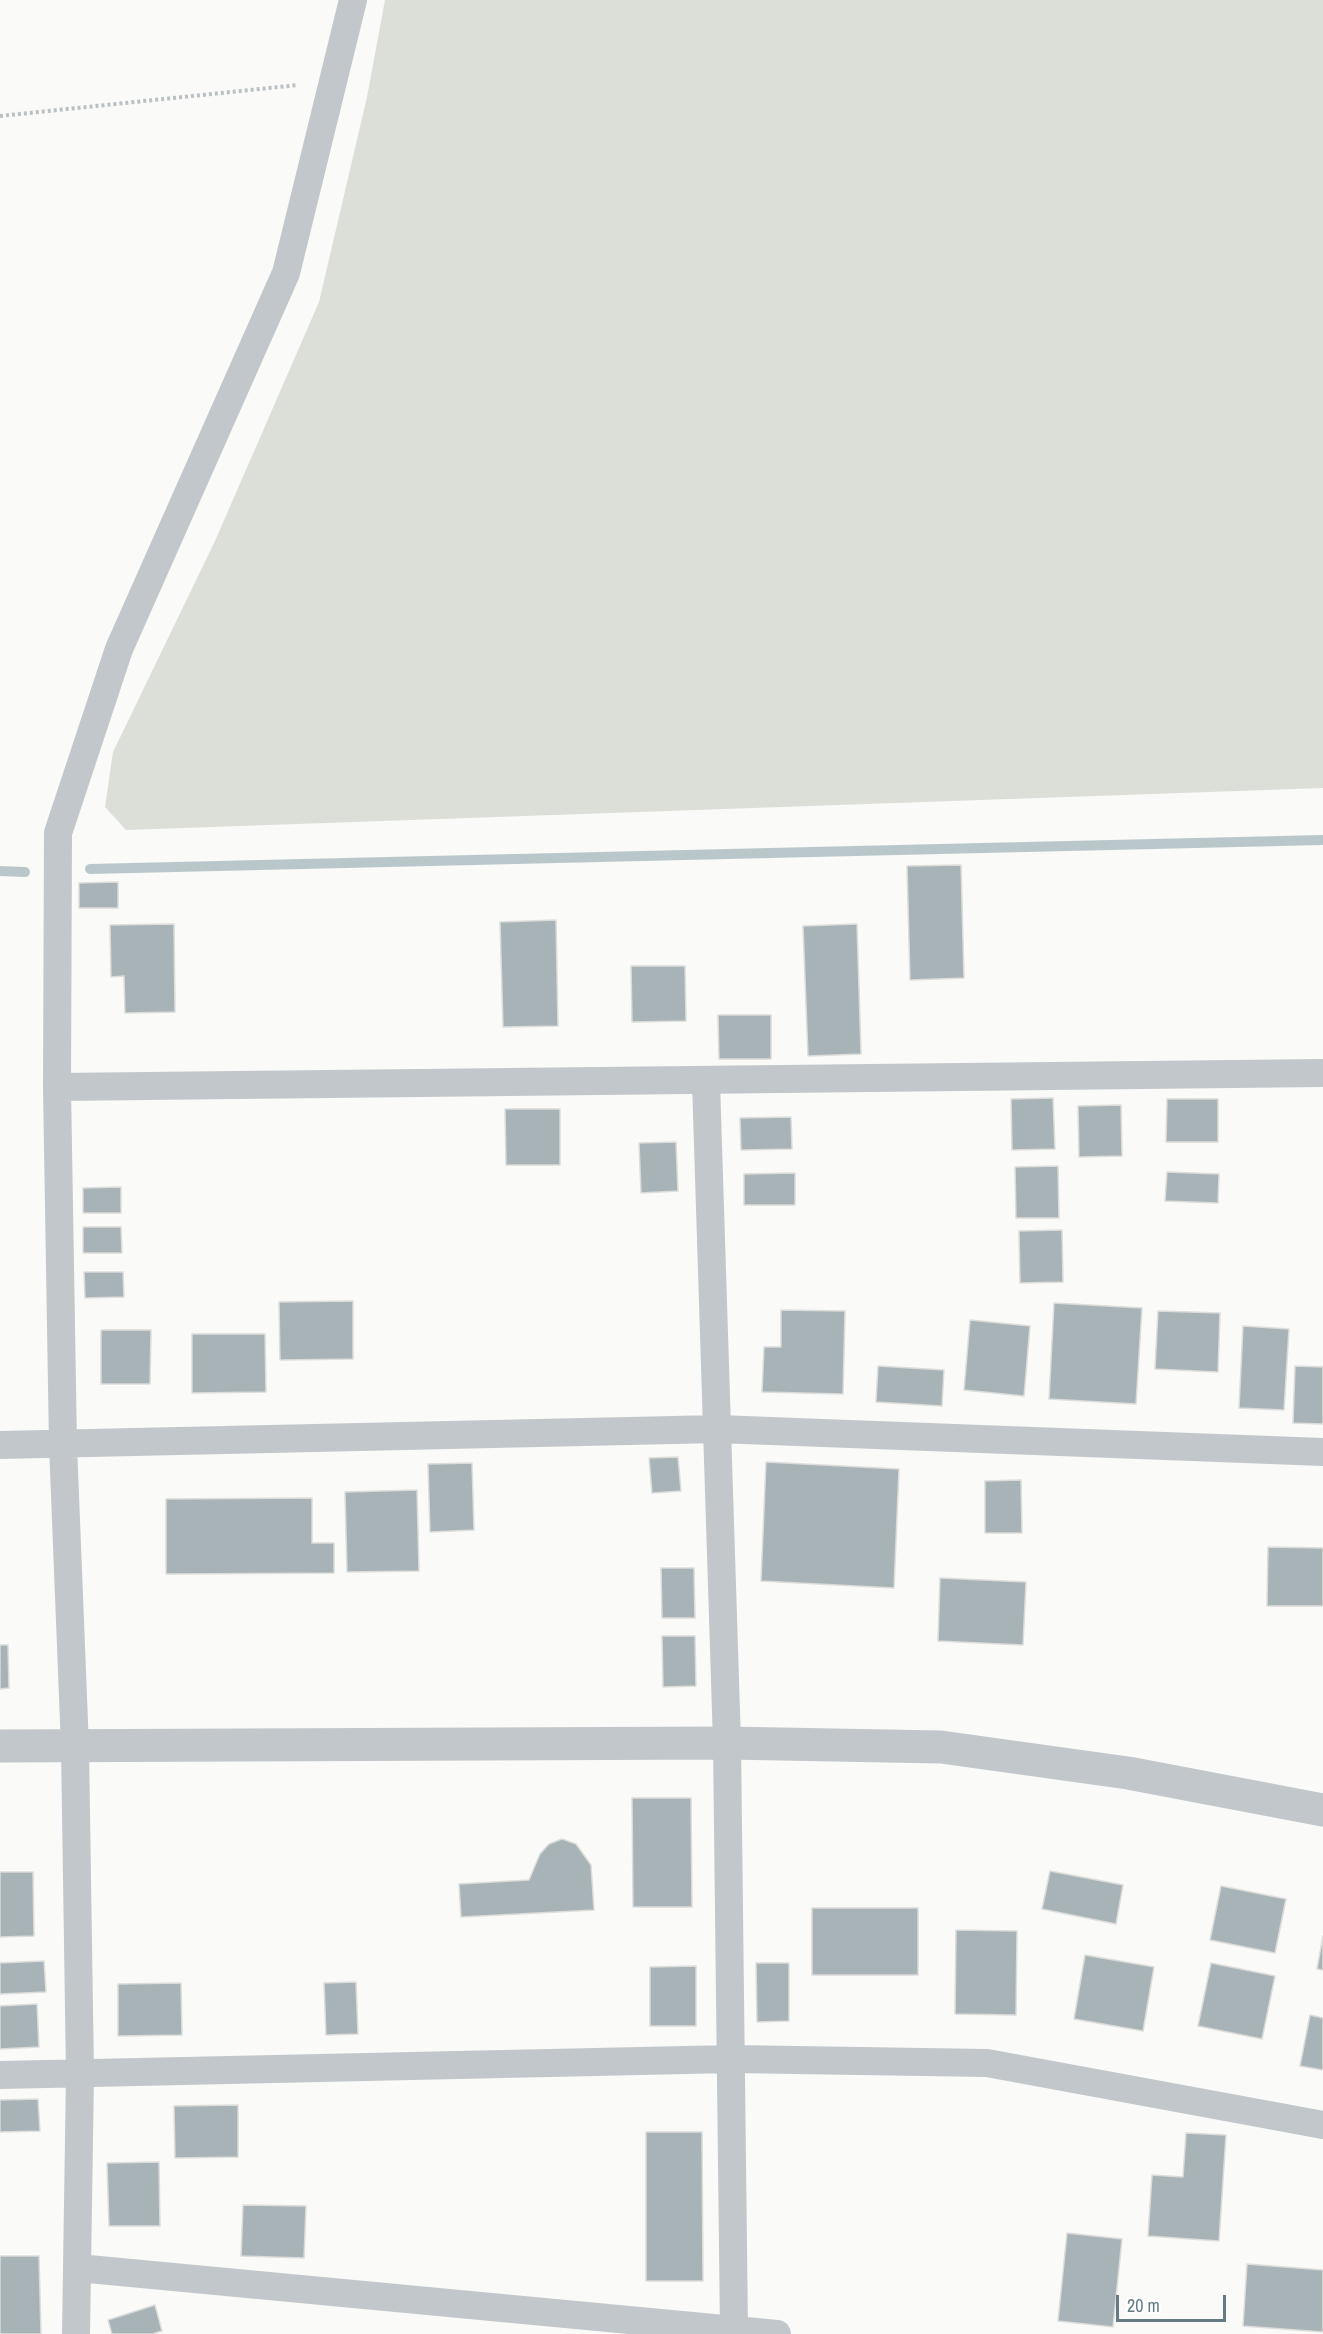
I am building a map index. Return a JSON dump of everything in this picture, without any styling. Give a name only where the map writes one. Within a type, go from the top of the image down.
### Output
[{"type":"street","points":[[76,2334],[80,2074],[75,1747],[63,1445],[57,1088],[58,833],[119,649],[286,273],[353,0]]},
{"type":"street","points":[[57,1088],[1323,1073]]},
{"type":"street","points":[[706,1082],[727,1743],[734,2330]]},
{"type":"street","points":[[0,1445],[717,1429],[1323,1452]]},
{"type":"street","points":[[0,1746],[727,1743],[941,1747],[1128,1773],[1323,1810]]},
{"type":"street","points":[[0,2075],[732,2059],[987,2063],[1323,2126]]},
{"type":"street","points":[[78,2268],[777,2334]]},
{"type":"path","points":[[0,116],[334,82]]},
{"type":"shaded area","points":[[385,0],[1323,0],[1323,788],[126,830],[105,807],[113,752],[215,541],[319,302],[367,97]]},
{"type":"building","points":[[961,865],[964,978],[910,980],[907,866]]},
{"type":"building","points":[[118,882],[118,908],[79,908],[79,883]]},
{"type":"building","points":[[556,920],[558,1026],[503,1027],[500,922]]},
{"type":"building","points":[[174,924],[175,1012],[125,1013],[124,976],[111,977],[110,925]]},
{"type":"building","points":[[857,924],[861,1054],[808,1056],[803,926]]},
{"type":"building","points":[[631,966],[685,966],[686,1021],[632,1022]]},
{"type":"building","points":[[718,1015],[771,1015],[771,1059],[719,1059]]},
{"type":"building","points":[[1053,1098],[1055,1149],[1012,1150],[1011,1099]]},
{"type":"building","points":[[1167,1099],[1218,1099],[1218,1142],[1166,1142]]},
{"type":"building","points":[[1121,1105],[1122,1156],[1079,1157],[1078,1106]]},
{"type":"building","points":[[505,1109],[560,1109],[560,1165],[506,1165]]},
{"type":"building","points":[[791,1117],[792,1149],[741,1150],[740,1118]]},
{"type":"building","points":[[676,1142],[678,1191],[641,1193],[639,1143]]},
{"type":"building","points":[[1058,1166],[1059,1218],[1016,1218],[1015,1167]]},
{"type":"building","points":[[1167,1172],[1219,1174],[1218,1203],[1165,1201]]},
{"type":"building","points":[[795,1173],[795,1205],[744,1205],[744,1174]]},
{"type":"building","points":[[121,1187],[121,1213],[83,1213],[83,1188]]},
{"type":"building","points":[[83,1227],[121,1227],[122,1253],[83,1253]]},
{"type":"building","points":[[1062,1230],[1063,1282],[1020,1283],[1019,1231]]},
{"type":"building","points":[[84,1272],[123,1272],[124,1297],[85,1298]]},
{"type":"building","points":[[353,1301],[353,1359],[280,1360],[279,1302]]},
{"type":"building","points":[[1054,1303],[1142,1308],[1136,1404],[1049,1399]]},
{"type":"building","points":[[781,1310],[845,1311],[843,1394],[762,1392],[764,1347],[781,1347]]},
{"type":"building","points":[[1158,1311],[1220,1313],[1218,1372],[1155,1369]]},
{"type":"building","points":[[970,1320],[1030,1326],[1024,1396],[964,1390]]},
{"type":"building","points":[[1243,1326],[1289,1329],[1284,1410],[1239,1408]]},
{"type":"building","points":[[101,1330],[151,1330],[150,1384],[101,1384]]},
{"type":"building","points":[[192,1334],[265,1334],[266,1392],[192,1393]]},
{"type":"building","points":[[878,1366],[944,1370],[942,1406],[876,1402]]},
{"type":"building","points":[[1295,1366],[1323,1367],[1323,1424],[1293,1423]]},
{"type":"building","points":[[678,1457],[681,1491],[652,1493],[649,1458]]},
{"type":"building","points":[[766,1462],[899,1469],[894,1588],[761,1581]]},
{"type":"building","points":[[472,1463],[474,1530],[430,1532],[428,1464]]},
{"type":"building","points":[[1021,1480],[1022,1533],[985,1533],[985,1481]]},
{"type":"building","points":[[417,1490],[419,1571],[347,1572],[345,1492]]},
{"type":"building","points":[[312,1498],[312,1543],[334,1543],[334,1573],[166,1574],[166,1499]]},
{"type":"building","points":[[1268,1547],[1323,1548],[1323,1606],[1267,1606]]},
{"type":"building","points":[[661,1568],[694,1568],[695,1618],[662,1618]]},
{"type":"building","points":[[940,1578],[1026,1582],[1023,1645],[938,1641]]},
{"type":"building","points":[[662,1636],[695,1636],[696,1686],[663,1687]]},
{"type":"building","points":[[0,1645],[8,1645],[9,1688],[0,1689]]},
{"type":"building","points":[[632,1798],[691,1798],[692,1907],[633,1907]]},
{"type":"building","points":[[562,1839],[576,1844],[591,1865],[594,1910],[461,1917],[459,1884],[529,1880],[540,1854],[549,1844]]},
{"type":"building","points":[[1050,1871],[1123,1885],[1116,1924],[1042,1909]]},
{"type":"building","points":[[0,1872],[33,1872],[34,1936],[0,1937]]},
{"type":"building","points":[[1221,1886],[1286,1899],[1275,1953],[1210,1940]]},
{"type":"building","points":[[812,1908],[918,1908],[918,1975],[812,1975]]},
{"type":"building","points":[[956,1930],[1017,1931],[1016,2015],[955,2014]]},
{"type":"building","points":[[1323,1936],[1323,1970],[1317,1969]]},
{"type":"building","points":[[1085,1955],[1154,1967],[1143,2031],[1074,2019]]},
{"type":"building","points":[[44,1961],[46,1992],[0,1994],[0,1963]]},
{"type":"building","points":[[756,1963],[789,1963],[789,2021],[757,2022]]},
{"type":"building","points":[[1211,1963],[1275,1976],[1262,2039],[1198,2026]]},
{"type":"building","points":[[696,1966],[696,2026],[650,2026],[650,1967]]},
{"type":"building","points":[[356,1982],[358,2034],[326,2035],[324,1983]]},
{"type":"building","points":[[181,1983],[182,2035],[118,2036],[118,1984]]},
{"type":"building","points":[[37,2004],[39,2047],[0,2049],[0,2006]]},
{"type":"building","points":[[1310,2015],[1323,2018],[1323,2070],[1300,2066]]},
{"type":"building","points":[[38,2099],[40,2131],[0,2132],[0,2100]]},
{"type":"building","points":[[238,2105],[238,2157],[175,2158],[174,2106]]},
{"type":"building","points":[[646,2132],[702,2132],[703,2281],[646,2281]]},
{"type":"building","points":[[1186,2133],[1226,2135],[1219,2241],[1148,2236],[1152,2175],[1183,2177]]},
{"type":"building","points":[[159,2162],[160,2226],[109,2226],[107,2163]]},
{"type":"building","points":[[243,2205],[306,2206],[304,2258],[241,2256]]},
{"type":"building","points":[[1067,2233],[1122,2239],[1113,2327],[1058,2321]]},
{"type":"building","points":[[0,2256],[39,2256],[41,2334],[0,2334]]},
{"type":"building","points":[[1247,2264],[1323,2270],[1323,2332],[1243,2326]]},
{"type":"building","points":[[155,2305],[162,2331],[152,2334],[112,2334],[108,2320]]},
{"type":"waterway","points":[[90,869],[1323,840]]},
{"type":"waterway","points":[[0,871],[25,872]]}]
